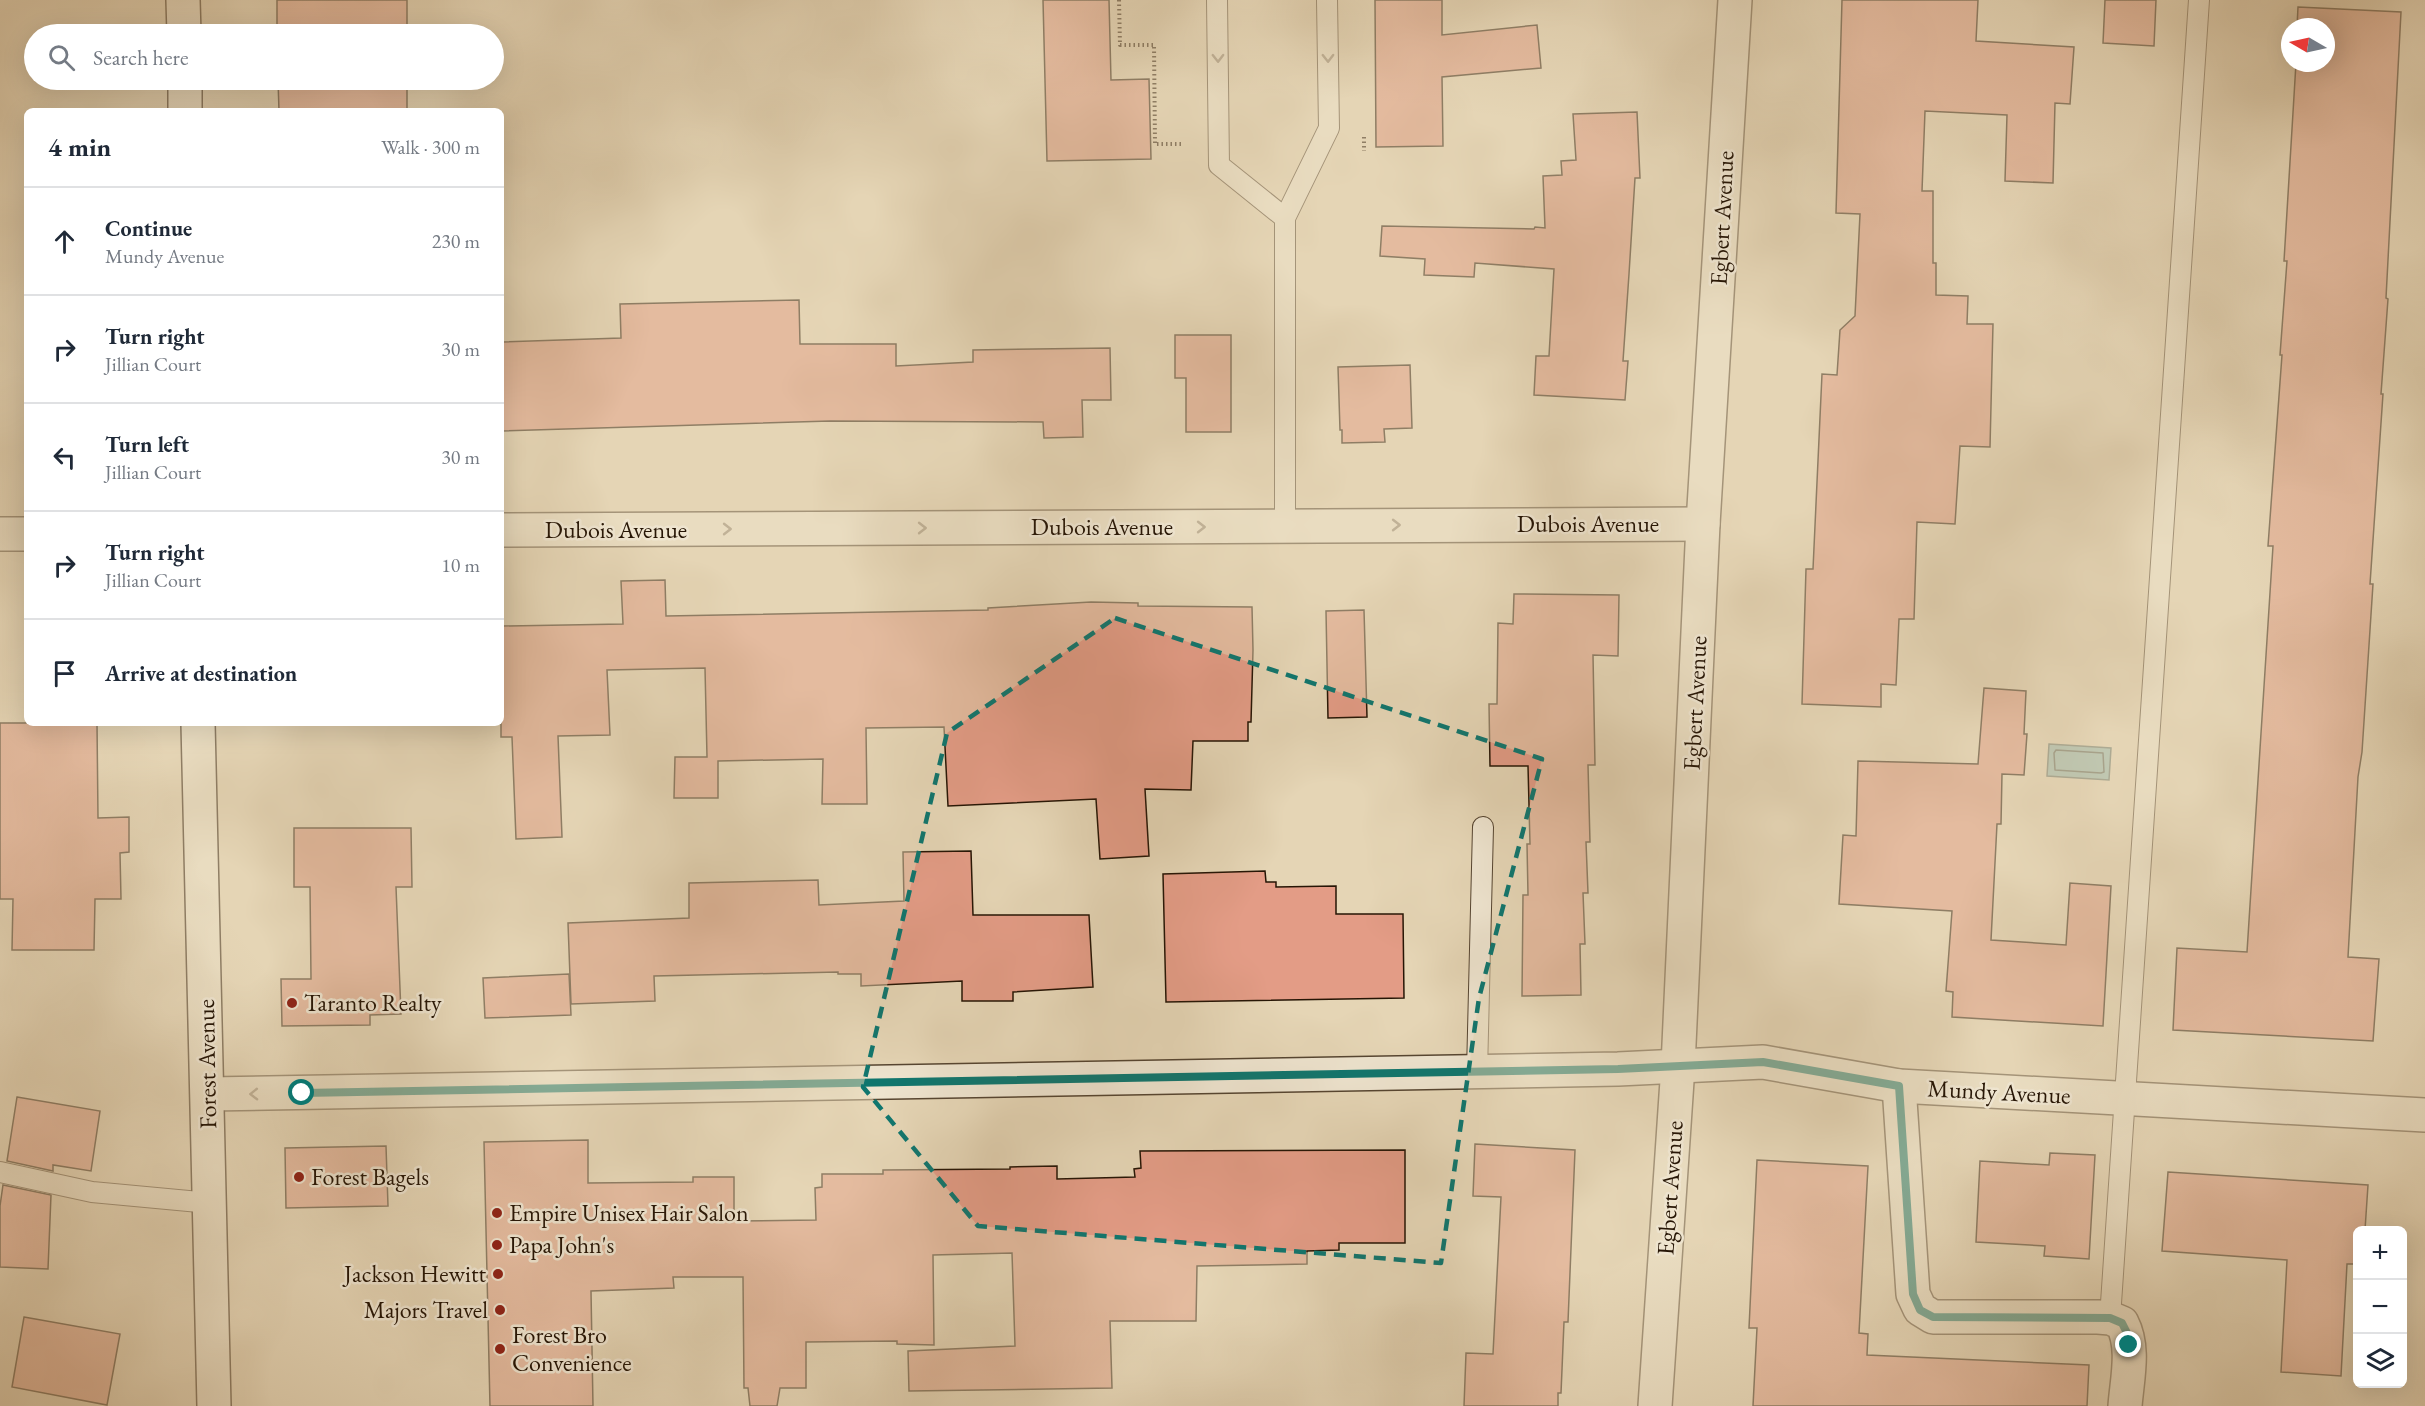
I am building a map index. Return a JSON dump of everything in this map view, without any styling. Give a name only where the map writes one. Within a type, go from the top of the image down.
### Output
[{"type":"street","points":[[183,0],[184,24]]},
{"type":"street","name":"Egbert Avenue","points":[[1656,1406],[1678,1066],[1703,524],[1735,0]]},
{"type":"street","points":[[185,90],[185,108]]},
{"type":"street","name":"Dubois Avenue","points":[[504,530],[1703,524]]},
{"type":"street","points":[[0,534],[24,534]]},
{"type":"street","name":"Forest Avenue","points":[[198,726],[214,1406]]},
{"type":"street","name":"Mundy Avenue","points":[[208,1094],[1477,1072],[1763,1062],[1899,1086],[2425,1114]]},
{"type":"street","points":[[1899,1086],[1913,1294],[1920,1310],[1933,1317],[2110,1318],[2122,1323],[2129,1345],[2125,1406]]},
{"type":"lane","points":[[1217,0],[1219,165],[1285,218]]},
{"type":"lane","points":[[1285,526],[1285,218],[1329,128],[1327,0]]},
{"type":"lane","points":[[2110,1318],[2199,0]]},
{"type":"lane","points":[[1477,1072],[1483,827]]},
{"type":"lane","points":[[0,1172],[92,1192],[210,1203]]},
{"type":"path","points":[[1119,0],[1120,45],[1154,45],[1155,144],[1182,144]]},
{"type":"highlighted area","points":[[1115,618],[1542,759],[1479,998],[1441,1263],[978,1226],[863,1087],[947,733]]},
{"type":"water","points":[[2049,744],[2111,748],[2109,780],[2047,776]]},
{"type":"building","points":[[277,0],[407,0],[407,24],[277,24]]},
{"type":"building","points":[[1043,0],[1109,0],[1111,80],[1149,79],[1151,159],[1047,161]]},
{"type":"building","points":[[1375,0],[1442,0],[1442,35],[1537,25],[1541,68],[1442,77],[1443,146],[1376,147]]},
{"type":"building","points":[[1842,0],[1978,0],[1976,41],[2074,47],[2070,104],[2055,103],[2053,183],[2005,181],[2007,115],[1925,111],[1922,191],[1933,191],[1933,263],[1936,263],[1936,295],[1968,296],[1967,324],[1993,324],[1990,447],[1960,446],[1955,524],[1917,522],[1914,619],[1899,619],[1896,685],[1881,684],[1881,707],[1802,704],[1806,569],[1813,569],[1822,374],[1837,375],[1840,330],[1855,316],[1860,214],[1836,213]]},
{"type":"building","points":[[2105,0],[2156,0],[2154,46],[2103,43]]},
{"type":"building","points":[[2298,7],[2401,12],[2386,298],[2388,299],[2381,394],[2383,394],[2370,584],[2373,584],[2362,752],[2358,777],[2348,957],[2379,959],[2373,1041],[2173,1030],[2177,948],[2247,952],[2273,546],[2268,546],[2282,355],[2280,355],[2287,261],[2284,261],[2295,72],[2335,72],[2335,18],[2297,18]]},
{"type":"building","points":[[278,90],[407,90],[407,108],[279,108]]},
{"type":"building","points":[[1637,112],[1640,178],[1635,178],[1623,361],[1628,361],[1625,400],[1534,395],[1536,356],[1549,356],[1554,269],[1475,263],[1474,277],[1424,275],[1425,259],[1380,256],[1382,226],[1545,228],[1543,176],[1562,175],[1561,161],[1576,160],[1573,114]]},
{"type":"building","points":[[799,300],[800,344],[896,344],[896,366],[973,362],[973,350],[1110,348],[1111,400],[1082,400],[1083,437],[1044,438],[1043,422],[830,421],[504,431],[504,342],[621,338],[620,304]]},
{"type":"building","points":[[1175,335],[1231,335],[1231,432],[1186,432],[1186,378],[1175,378]]},
{"type":"building","points":[[1410,365],[1412,428],[1384,429],[1385,442],[1342,443],[1338,367]]},
{"type":"building","points":[[665,580],[666,616],[988,610],[988,608],[1091,602],[1138,603],[1138,606],[1252,607],[1251,722],[1248,722],[1248,741],[1193,741],[1191,790],[1145,789],[1149,856],[1100,859],[1096,799],[948,806],[944,727],[866,728],[867,804],[822,804],[823,759],[718,761],[718,798],[674,798],[675,757],[707,757],[705,668],[607,670],[610,735],[558,736],[562,837],[516,839],[512,737],[501,737],[501,726],[504,726],[504,626],[623,624],[621,581]]},
{"type":"building","points":[[1514,594],[1619,595],[1618,656],[1593,655],[1595,765],[1588,765],[1590,842],[1586,842],[1588,893],[1583,893],[1585,944],[1580,944],[1581,995],[1522,996],[1523,895],[1528,895],[1527,844],[1530,844],[1528,766],[1490,766],[1489,704],[1497,704],[1498,623],[1513,624]]},
{"type":"building","points":[[1364,610],[1367,717],[1328,718],[1326,611]]},
{"type":"building","points":[[1984,688],[2026,691],[2024,734],[2027,734],[2024,775],[2002,774],[2001,824],[1997,824],[1991,940],[2066,945],[2070,883],[2111,886],[2103,1026],[1952,1017],[1953,992],[1946,991],[1952,911],[1839,904],[1843,835],[1856,836],[1858,761],[1978,764]]},
{"type":"building","points":[[0,723],[24,723],[24,726],[97,726],[98,818],[129,817],[129,852],[120,853],[121,899],[95,899],[94,950],[12,950],[13,899],[0,899]]},
{"type":"building","points":[[294,828],[411,828],[412,887],[396,887],[401,1014],[370,1015],[370,1025],[282,1026],[281,979],[311,979],[310,887],[294,887]]},
{"type":"building","points":[[971,851],[973,915],[1089,915],[1093,987],[1013,992],[1013,1001],[962,1001],[962,981],[861,986],[861,974],[838,974],[838,972],[654,976],[655,1001],[571,1004],[568,923],[689,918],[689,883],[818,880],[819,905],[904,901],[903,852]]},
{"type":"building","points":[[1265,871],[1266,882],[1276,882],[1276,887],[1336,886],[1336,914],[1403,914],[1404,998],[1166,1002],[1163,874]]},
{"type":"building","points":[[569,974],[571,1015],[485,1018],[483,978]]},
{"type":"building","points":[[17,1097],[100,1111],[91,1171],[53,1165],[53,1171],[7,1161]]},
{"type":"building","points":[[588,1140],[588,1183],[693,1182],[693,1177],[734,1177],[734,1221],[816,1220],[815,1188],[822,1187],[822,1174],[883,1174],[883,1170],[1010,1169],[1010,1167],[1057,1166],[1057,1179],[1135,1177],[1134,1169],[1141,1168],[1140,1151],[1405,1150],[1405,1243],[1339,1243],[1339,1250],[1307,1251],[1307,1264],[1197,1266],[1196,1321],[1110,1321],[1112,1388],[909,1391],[908,1351],[1015,1346],[1012,1253],[933,1255],[934,1345],[897,1344],[897,1341],[806,1342],[806,1388],[780,1388],[777,1406],[750,1406],[748,1388],[744,1388],[743,1277],[673,1277],[674,1288],[591,1291],[593,1406],[490,1406],[484,1142]]},
{"type":"building","points":[[1475,1144],[1575,1150],[1568,1322],[1564,1322],[1561,1393],[1558,1393],[1558,1406],[1464,1406],[1466,1353],[1493,1354],[1501,1197],[1473,1196]]},
{"type":"building","points":[[386,1146],[388,1206],[286,1208],[285,1148]]},
{"type":"building","points":[[2050,1153],[2095,1155],[2089,1259],[2044,1256],[2045,1246],[1976,1242],[1980,1161],[2049,1165]]},
{"type":"building","points":[[1757,1160],[1868,1166],[1859,1333],[1868,1334],[1867,1355],[2089,1365],[2087,1406],[1753,1406],[1757,1328],[1749,1328]]},
{"type":"building","points":[[2168,1172],[2368,1185],[2365,1226],[2353,1226],[2353,1264],[2347,1264],[2341,1376],[2281,1372],[2287,1260],[2162,1251]]},
{"type":"building","points":[[3,1185],[51,1195],[48,1269],[0,1267],[0,1206]]},
{"type":"building","points":[[24,1317],[120,1334],[107,1405],[12,1387]]},
{"type":"place","name":"Taranto Realty","points":[[292,1003]]},
{"type":"place","name":"Forest Bagels","points":[[299,1177]]},
{"type":"place","name":"Empire Unisex Hair Salon","points":[[497,1213]]},
{"type":"place","name":"Papa John's","points":[[497,1245]]},
{"type":"place","name":"Jackson Hewitt","points":[[498,1274]]},
{"type":"place","name":"Majors Travel","points":[[500,1310]]},
{"type":"place","name":"Forest Bro Convenience","points":[[500,1349]]},
{"type":"route","points":[[302,1093],[1618,1069],[1763,1062],[1899,1086],[1913,1294],[1920,1310],[1933,1317],[2110,1318],[2122,1323],[2129,1345]]}]
